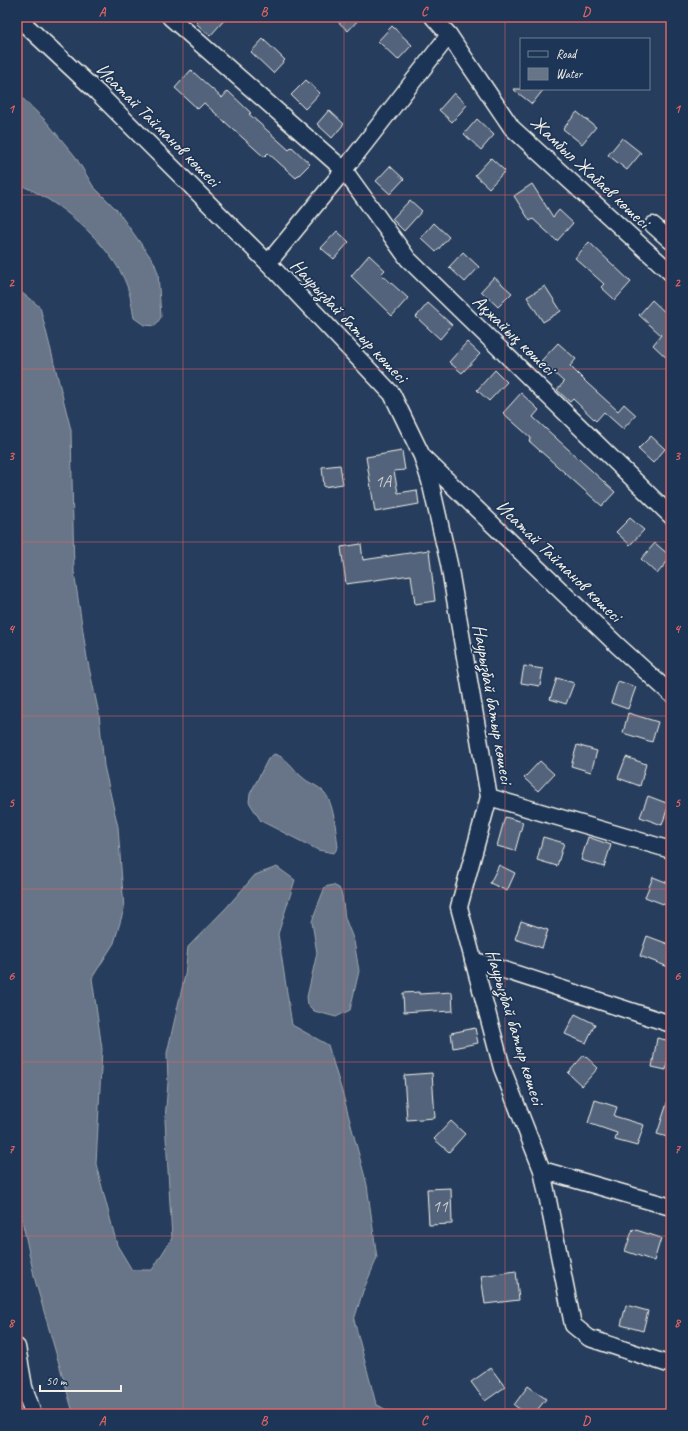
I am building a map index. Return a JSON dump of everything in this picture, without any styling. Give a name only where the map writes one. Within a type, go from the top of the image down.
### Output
[{"type":"street","name":"Исатай Тайманов көшесі","points":[[17,17],[98,92],[268,263]]},
{"type":"street","name":"Ақжайық көшесі","points":[[170,17],[344,170],[408,260],[671,516]]},
{"type":"street","name":"Жамбыл Жабаев көшесі","points":[[433,17],[449,35],[512,128],[671,273]]},
{"type":"street","points":[[268,263],[344,170],[449,35]]},
{"type":"street","points":[[653,225],[671,241]]},
{"type":"street","name":"Наурызбай батыр көшесі","points":[[268,263],[392,394],[422,456],[430,481],[449,564],[488,797],[459,907],[502,1068],[542,1170],[573,1325],[589,1338],[671,1365]]},
{"type":"street","name":"Исатай Тайманов көшесі","points":[[422,456],[606,634],[671,694]]},
{"type":"street","points":[[488,797],[671,850]]},
{"type":"street","points":[[473,960],[671,1024]]},
{"type":"street","points":[[542,1170],[671,1207]]},
{"type":"street","points":[[17,1347],[24,1388],[33,1414]]},
{"type":"water","points":[[17,93],[45,120],[75,156],[93,186],[116,209],[154,262],[158,273],[161,317],[155,326],[144,325],[134,318],[127,286],[120,271],[96,240],[65,211],[32,190],[17,184]]},
{"type":"water","points":[[17,289],[40,307],[71,430],[74,572],[87,658],[99,714],[104,766],[118,827],[124,909],[114,943],[92,978],[102,1049],[96,1164],[117,1245],[132,1270],[152,1270],[172,1238],[165,1120],[168,1082],[167,1053],[185,975],[188,947],[226,908],[255,875],[277,867],[295,880],[278,934],[292,1025],[328,1045],[367,1185],[377,1258],[363,1291],[354,1320],[376,1404],[393,1414],[74,1414],[72,1409],[35,1280],[17,1197]]},
{"type":"water","points":[[274,754],[286,760],[304,779],[321,789],[327,796],[334,817],[338,847],[334,853],[318,850],[261,821],[249,802],[250,794],[268,759]]},
{"type":"water","points":[[333,885],[339,888],[342,895],[345,918],[354,941],[359,971],[350,1010],[336,1017],[314,1011],[308,1005],[307,997],[317,953],[312,922],[325,887]]},
{"type":"building","points":[[201,17],[227,17],[210,36],[196,23]]},
{"type":"building","points":[[333,17],[361,17],[348,31]]},
{"type":"building","points":[[392,26],[412,45],[398,60],[378,41]]},
{"type":"building","points":[[263,39],[285,60],[273,73],[251,52]]},
{"type":"building","points":[[191,70],[222,98],[228,91],[251,113],[249,114],[289,150],[292,147],[310,164],[296,178],[268,153],[264,157],[204,103],[198,109],[175,88]]},
{"type":"building","points":[[306,80],[320,93],[305,109],[291,95]]},
{"type":"building","points":[[513,89],[543,90],[532,104]]},
{"type":"building","points":[[454,93],[467,105],[452,122],[439,110]]},
{"type":"building","points":[[329,110],[344,124],[332,138],[317,124]]},
{"type":"building","points":[[577,112],[596,127],[582,144],[563,129]]},
{"type":"building","points":[[477,119],[494,135],[481,150],[464,134]]},
{"type":"building","points":[[622,138],[641,153],[627,170],[608,155]]},
{"type":"building","points":[[491,158],[505,171],[489,188],[475,175]]},
{"type":"building","points":[[390,166],[404,179],[390,194],[376,181]]},
{"type":"building","points":[[532,184],[553,217],[559,210],[573,223],[557,241],[533,219],[530,221],[514,196]]},
{"type":"building","points":[[410,200],[422,211],[404,231],[392,219]]},
{"type":"building","points":[[434,223],[449,237],[436,252],[421,238]]},
{"type":"building","points":[[337,231],[349,242],[334,259],[321,248]]},
{"type":"building","points":[[589,242],[631,282],[615,300],[601,287],[604,284],[575,258]]},
{"type":"building","points":[[463,252],[479,267],[465,282],[449,267]]},
{"type":"building","points":[[369,255],[385,270],[381,274],[408,298],[392,316],[351,276]]},
{"type":"building","points":[[494,277],[512,293],[498,307],[481,291]]},
{"type":"building","points":[[545,286],[561,311],[543,322],[527,297]]},
{"type":"building","points":[[652,300],[671,318],[671,362],[653,345],[661,335],[639,315]]},
{"type":"building","points":[[428,303],[452,325],[440,339],[416,317]]},
{"type":"building","points":[[467,342],[480,354],[462,373],[449,362]]},
{"type":"building","points":[[558,343],[576,359],[570,366],[587,383],[618,411],[624,404],[636,415],[623,429],[604,412],[596,421],[573,399],[570,402],[557,390],[564,382],[541,361]]},
{"type":"building","points":[[495,370],[507,382],[489,401],[477,390]]},
{"type":"building","points":[[521,393],[539,410],[533,417],[615,492],[602,506],[529,441],[531,438],[503,413]]},
{"type":"building","points":[[651,436],[665,449],[653,463],[638,449]]},
{"type":"building","points":[[402,451],[405,470],[394,471],[398,493],[417,490],[419,504],[375,512],[366,457]]},
{"type":"building","points":[[340,465],[343,484],[324,487],[322,467]]},
{"type":"building","points":[[630,518],[644,530],[630,545],[616,532]]},
{"type":"building","points":[[655,543],[671,557],[657,574],[641,559]]},
{"type":"building","points":[[361,544],[363,560],[429,550],[435,601],[415,604],[411,575],[346,584],[341,547]]},
{"type":"building","points":[[524,666],[543,669],[540,686],[521,683]]},
{"type":"building","points":[[557,678],[574,683],[566,704],[550,699]]},
{"type":"building","points":[[618,681],[636,687],[628,709],[611,703]]},
{"type":"building","points":[[628,713],[658,722],[652,742],[623,733]]},
{"type":"building","points":[[577,745],[597,751],[591,772],[571,766]]},
{"type":"building","points":[[626,757],[646,764],[640,786],[618,778]]},
{"type":"building","points":[[540,761],[554,774],[538,791],[524,778]]},
{"type":"building","points":[[648,796],[669,804],[662,825],[640,817]]},
{"type":"building","points":[[505,817],[523,822],[515,851],[497,846]]},
{"type":"building","points":[[543,837],[564,843],[557,866],[537,860]]},
{"type":"building","points":[[588,837],[611,845],[604,867],[581,860]]},
{"type":"building","points":[[499,865],[515,873],[507,891],[490,883]]},
{"type":"building","points":[[653,877],[671,884],[671,907],[645,897]]},
{"type":"building","points":[[521,921],[548,930],[542,948],[515,939]]},
{"type":"building","points":[[647,936],[671,945],[671,968],[640,956]]},
{"type":"building","points":[[419,992],[419,994],[452,992],[453,1011],[433,1012],[433,1010],[404,1012],[403,993]]},
{"type":"building","points":[[575,1014],[595,1024],[586,1043],[565,1034]]},
{"type":"building","points":[[475,1028],[478,1043],[453,1048],[451,1033]]},
{"type":"building","points":[[657,1038],[671,1041],[666,1070],[652,1067]]},
{"type":"building","points":[[584,1055],[598,1068],[582,1086],[568,1073]]},
{"type":"building","points":[[432,1073],[435,1118],[407,1120],[404,1075]]},
{"type":"building","points":[[669,1097],[671,1097],[671,1138],[657,1134]]},
{"type":"building","points":[[595,1100],[617,1107],[614,1116],[644,1125],[637,1146],[615,1140],[617,1133],[588,1123]]},
{"type":"building","points":[[451,1121],[465,1134],[449,1152],[434,1139]]},
{"type":"building","points":[[451,1188],[452,1224],[429,1225],[427,1189]]},
{"type":"building","points":[[633,1229],[661,1238],[654,1261],[625,1251]]},
{"type":"building","points":[[516,1271],[519,1300],[485,1304],[481,1276]]},
{"type":"building","points":[[626,1305],[648,1311],[643,1331],[621,1325]]},
{"type":"building","points":[[491,1368],[505,1387],[485,1401],[471,1382]]},
{"type":"building","points":[[528,1386],[546,1399],[534,1414],[526,1414],[514,1405]]}]
